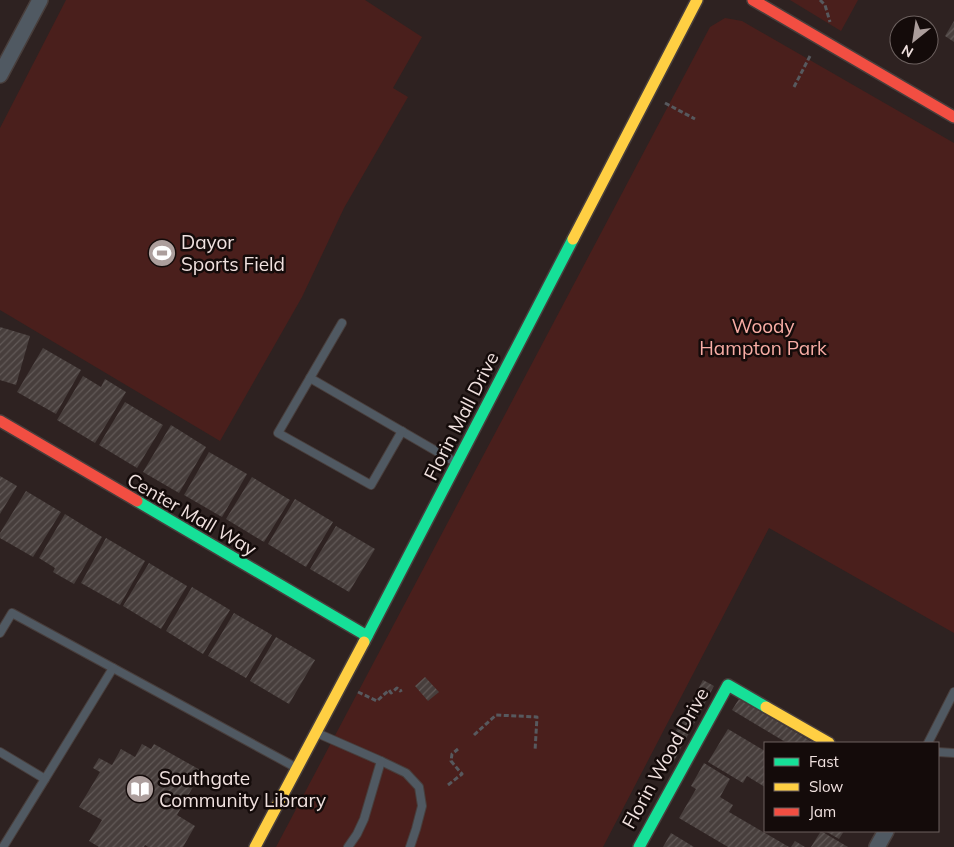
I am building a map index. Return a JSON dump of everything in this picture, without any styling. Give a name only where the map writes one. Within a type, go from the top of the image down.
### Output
[{"type":"street","points":[[0,75],[40,0]]},
{"type":"street","name":"Florin Mall Drive","points":[[255,847],[367,636],[697,0]]},
{"type":"street","points":[[753,0],[954,117]]},
{"type":"street","name":"Center Mall Way","points":[[0,421],[367,636]]},
{"type":"street","name":"Florin Wood Drive","points":[[639,847],[728,685],[827,742]]},
{"type":"street","points":[[877,847],[885,832]]},
{"type":"lane","points":[[342,323],[278,433],[371,485],[402,431]]},
{"type":"lane","points":[[310,378],[457,463]]},
{"type":"lane","points":[[0,633],[12,614],[297,768]]},
{"type":"lane","points":[[3,847],[113,668]]},
{"type":"lane","points":[[929,742],[954,692]]},
{"type":"lane","points":[[316,732],[406,773],[419,787],[422,806],[410,847]]},
{"type":"lane","points":[[0,752],[45,779]]},
{"type":"lane","points":[[939,752],[954,753]]},
{"type":"lane","points":[[348,847],[364,819],[381,761]]},
{"type":"path","points":[[794,87],[819,39]]},
{"type":"path","points":[[648,94],[695,119]]},
{"type":"path","points":[[342,683],[377,702],[388,690],[391,693],[397,688],[400,691],[402,690]]},
{"type":"path","points":[[474,735],[496,715],[537,717],[535,751]]},
{"type":"path","points":[[448,785],[462,774],[451,761],[452,754],[458,749]]},
{"type":"green space","name":"Dayor Sports Field","points":[[66,0],[365,0],[422,37],[393,88],[408,97],[344,208],[302,297],[220,441],[0,310],[0,128]]},
{"type":"green space","points":[[790,0],[858,0],[841,31]]},
{"type":"green space","name":"Woody Hampton Park","points":[[725,18],[742,21],[954,143],[954,633],[769,528],[603,847],[276,847],[710,27]]},
{"type":"building","points":[[954,21],[954,42],[945,36]]},
{"type":"building","points":[[0,327],[30,336],[16,385],[0,380]]},
{"type":"building","points":[[43,348],[81,370],[56,414],[17,392]]},
{"type":"building","points":[[83,376],[101,387],[105,379],[126,392],[95,443],[57,420]]},
{"type":"building","points":[[125,402],[163,425],[137,468],[99,445]]},
{"type":"building","points":[[171,425],[206,447],[179,493],[143,472]]},
{"type":"building","points":[[209,452],[247,474],[222,517],[184,495]]},
{"type":"building","points":[[0,476],[17,486],[0,514]]},
{"type":"building","points":[[252,477],[290,500],[264,542],[226,519]]},
{"type":"building","points":[[26,491],[61,512],[33,557],[0,538],[0,533]]},
{"type":"building","points":[[295,499],[333,522],[306,567],[268,544]]},
{"type":"building","points":[[65,514],[102,537],[74,584],[53,572],[55,568],[39,558]]},
{"type":"building","points":[[336,526],[375,549],[349,592],[310,569]]},
{"type":"building","points":[[106,538],[145,561],[120,605],[81,583]]},
{"type":"building","points":[[149,563],[187,586],[161,629],[123,606]]},
{"type":"building","points":[[192,587],[230,610],[203,654],[166,631]]},
{"type":"building","points":[[234,613],[272,635],[246,678],[208,656]]},
{"type":"building","points":[[276,637],[315,660],[289,704],[250,681]]},
{"type":"building","points":[[425,677],[439,692],[428,701],[415,686]]},
{"type":"building","points":[[703,680],[714,686],[673,763],[662,757]]},
{"type":"building","points":[[739,699],[812,742],[785,742],[732,710]]},
{"type":"building","points":[[728,729],[764,750],[764,786],[747,776],[743,783],[708,762]]},
{"type":"building","name":"Southgate Community Library","points":[[142,744],[151,749],[154,744],[202,771],[177,815],[195,826],[183,847],[148,847],[145,845],[144,847],[99,847],[89,841],[102,820],[79,807],[100,772],[93,768],[99,758],[112,765],[121,749],[135,757]]},
{"type":"building","points":[[704,763],[730,779],[720,797],[733,805],[729,812],[789,847],[728,847],[679,818],[696,789],[691,786]]},
{"type":"building","points":[[820,832],[823,832],[848,847],[811,847]]},
{"type":"building","points":[[827,832],[843,832],[839,839]]},
{"type":"building","points":[[671,833],[694,847],[663,847]]},
{"type":"building","points":[[795,841],[805,847],[791,847]]},
{"type":"traffic: fast","points":[[364,642],[573,239]]},
{"type":"traffic: fast","points":[[137,501],[367,636]]},
{"type":"traffic: fast","points":[[639,847],[728,685],[766,707]]},
{"type":"traffic: slow","points":[[573,239],[697,0]]},
{"type":"traffic: slow","points":[[255,847],[364,642]]},
{"type":"traffic: slow","points":[[766,707],[827,742]]},
{"type":"traffic: jam","points":[[753,0],[954,117]]},
{"type":"traffic: jam","points":[[0,421],[137,501]]},
{"type":"place","name":"Dayor Sports Field","points":[[162,253]]},
{"type":"place","name":"Southgate Community Library","points":[[140,789]]}]
